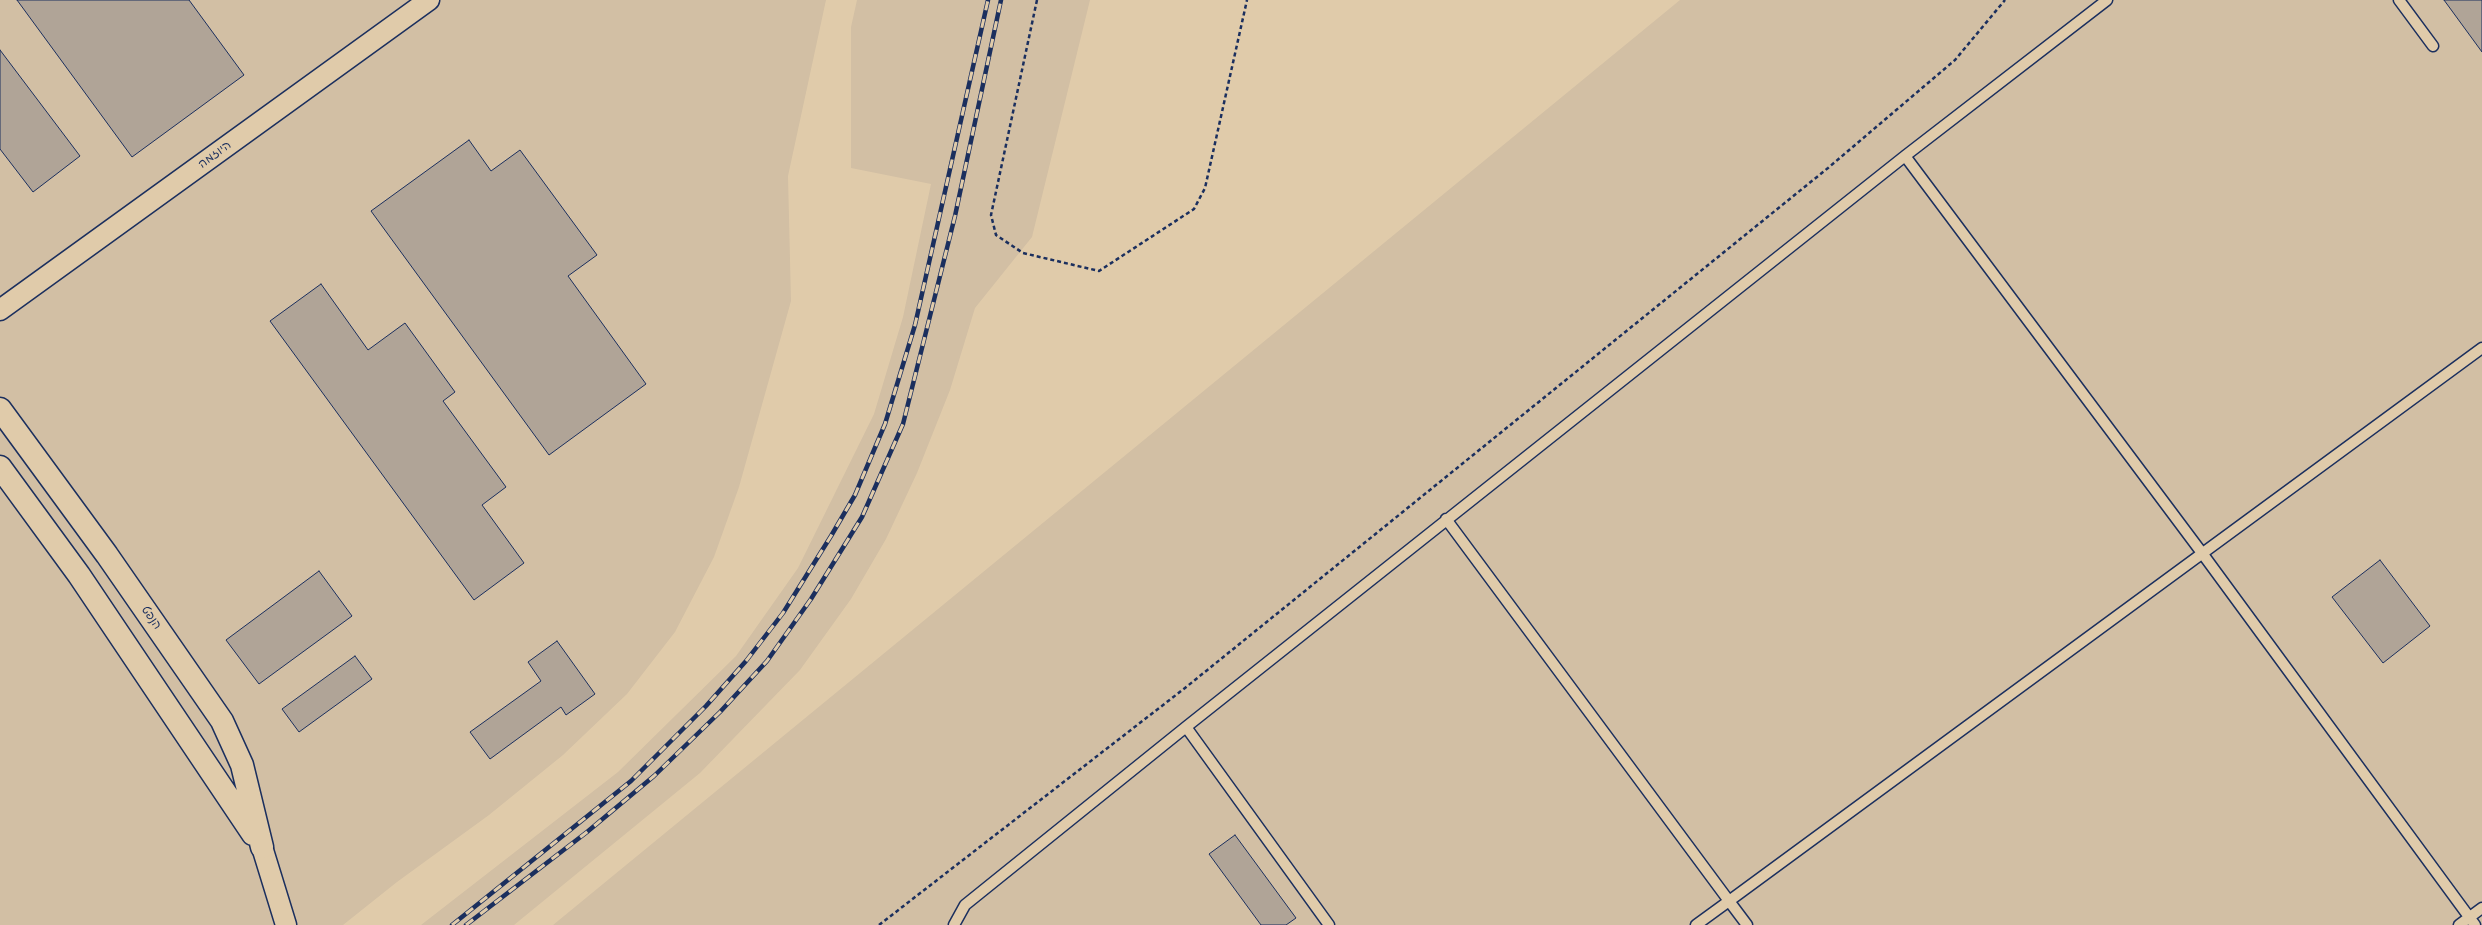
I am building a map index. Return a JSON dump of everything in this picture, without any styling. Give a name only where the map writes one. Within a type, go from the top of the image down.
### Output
[{"type":"street","name":"היוזמה","points":[[0,310],[429,0]]},
{"type":"street","name":"הנפט","points":[[0,409],[107,555],[222,722],[242,765],[262,847],[286,925]]},
{"type":"street","name":"הנפט","points":[[0,467],[79,575],[262,847]]},
{"type":"lane","points":[[954,925],[965,905],[1186,727],[1905,156],[2107,0]]},
{"type":"lane","points":[[2399,0],[2433,46]]},
{"type":"lane","points":[[1905,156],[2202,553],[2472,921]]},
{"type":"lane","points":[[1696,925],[2482,348]]},
{"type":"lane","points":[[1446,519],[1747,925]]},
{"type":"lane","points":[[1186,727],[1329,925]]},
{"type":"lane","points":[[2459,925],[2472,921],[2482,908]]},
{"type":"path","points":[[1037,0],[991,215],[996,235],[1023,253],[1099,271],[1194,209],[1205,188],[1247,0]]},
{"type":"path","points":[[879,925],[1185,688],[1828,168],[1955,60],[2005,0]]},
{"type":"shaded area","points":[[0,0],[826,0],[788,176],[791,301],[739,487],[714,557],[675,632],[627,694],[563,755],[489,815],[397,882],[343,925],[0,925]]},
{"type":"shaded area","points":[[857,0],[1090,0],[1032,237],[975,308],[950,390],[917,473],[886,539],[851,599],[800,670],[700,773],[514,925],[421,925],[618,772],[736,656],[798,568],[874,414],[903,317],[931,184],[851,168],[851,27]]},
{"type":"shaded area","points":[[1680,0],[2482,0],[2482,925],[553,925]]},
{"type":"building","points":[[17,0],[189,0],[244,75],[132,157]]},
{"type":"building","points":[[2444,0],[2482,0],[2482,52]]},
{"type":"building","points":[[0,50],[80,156],[33,192],[0,149]]},
{"type":"building","points":[[469,140],[491,171],[520,150],[597,255],[568,276],[646,384],[549,455],[371,211]]},
{"type":"building","points":[[321,284],[368,350],[405,323],[455,392],[443,401],[506,487],[482,505],[524,563],[474,600],[270,321]]},
{"type":"building","points":[[2380,560],[2430,626],[2383,663],[2332,597]]},
{"type":"building","points":[[319,571],[352,616],[259,684],[226,640]]},
{"type":"building","points":[[557,641],[595,694],[566,715],[561,707],[490,759],[470,732],[541,681],[528,662]]},
{"type":"building","points":[[355,656],[372,679],[299,732],[282,709]]},
{"type":"building","points":[[1235,835],[1296,918],[1286,925],[1261,925],[1209,854]]},
{"type":"railway","points":[[452,925],[631,781],[706,706],[746,661],[783,613],[855,495],[885,424],[915,325],[988,0]]},
{"type":"railway","points":[[466,925],[587,832],[654,776],[720,712],[767,661],[811,599],[862,517],[903,424],[955,216],[1001,0]]}]
